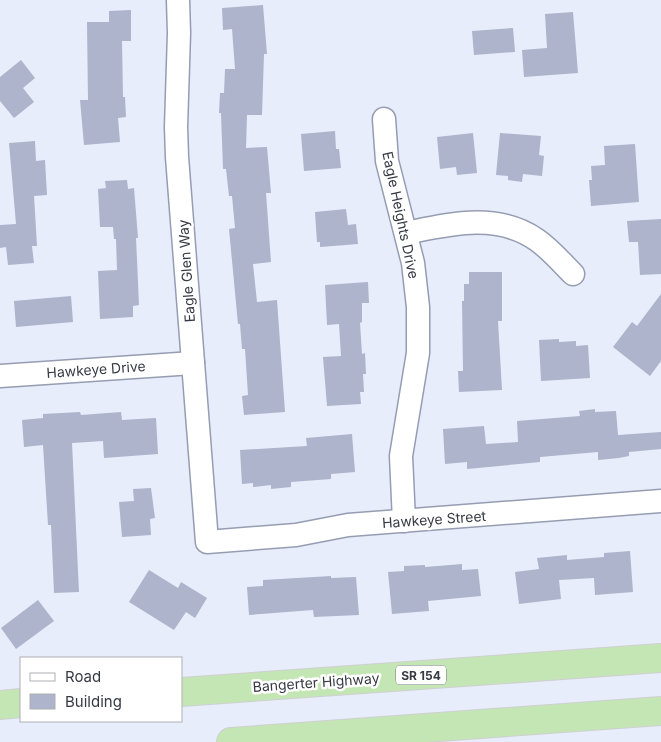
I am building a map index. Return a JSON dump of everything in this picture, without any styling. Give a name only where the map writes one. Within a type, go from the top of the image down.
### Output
[{"type":"highway","name":"Bangerter Highway","points":[[182,692],[661,658]]},
{"type":"highway","points":[[0,705],[20,704]]},
{"type":"highway","points":[[231,742],[661,711]]},
{"type":"street","name":"Eagle Glen Way","points":[[178,0],[179,33],[176,127],[207,542]]},
{"type":"street","name":"Eagle Heights Drive","points":[[384,119],[387,161],[406,232],[416,284],[419,330],[416,373],[404,432],[402,456],[404,521]]},
{"type":"street","points":[[406,232],[466,222],[505,226],[534,238],[551,251],[573,274]]},
{"type":"street","name":"Hawkeye Drive","points":[[0,376],[193,362]]},
{"type":"street","name":"Hawkeye Street","points":[[207,542],[296,535],[348,525],[661,501]]},
{"type":"building","points":[[263,5],[267,54],[264,54],[262,115],[247,115],[246,148],[267,147],[271,193],[266,193],[271,262],[253,264],[257,302],[277,300],[285,412],[244,415],[242,396],[248,395],[245,349],[242,349],[240,324],[238,324],[229,229],[235,228],[232,196],[229,196],[226,169],[223,169],[221,113],[219,113],[220,93],[224,93],[225,69],[235,69],[232,29],[223,30],[222,8]]},
{"type":"building","points":[[131,10],[131,41],[122,41],[123,97],[125,97],[126,117],[118,118],[120,142],[84,145],[80,100],[88,100],[87,22],[109,22],[109,11]]},
{"type":"building","points":[[573,12],[578,73],[524,77],[522,50],[547,48],[545,14]]},
{"type":"building","points":[[513,28],[515,52],[474,55],[472,31]]},
{"type":"building","points":[[21,60],[35,78],[23,88],[34,102],[14,118],[0,101],[0,77]]},
{"type":"building","points":[[335,131],[336,149],[339,149],[341,168],[304,171],[301,134]]},
{"type":"building","points":[[473,133],[477,173],[457,175],[456,167],[440,169],[437,137]]},
{"type":"building","points":[[500,133],[541,136],[539,155],[544,156],[542,176],[523,174],[522,182],[508,180],[508,176],[496,175]]},
{"type":"building","points":[[35,141],[36,161],[45,160],[47,195],[34,196],[37,246],[32,246],[34,263],[8,265],[6,247],[0,248],[0,225],[16,224],[9,143]]},
{"type":"building","points":[[635,144],[639,202],[591,206],[589,180],[592,180],[591,166],[605,165],[604,146]]},
{"type":"building","points":[[127,180],[128,189],[134,188],[138,238],[136,238],[139,305],[133,306],[133,317],[100,319],[98,271],[117,270],[116,239],[114,239],[113,227],[100,227],[98,189],[106,188],[105,181]]},
{"type":"building","points":[[346,209],[348,225],[356,224],[358,244],[320,247],[320,242],[317,242],[315,212]]},
{"type":"building","points":[[661,219],[661,274],[640,275],[638,242],[629,242],[627,221]]},
{"type":"building","points":[[469,272],[502,272],[502,321],[498,321],[502,390],[459,392],[458,371],[463,371],[462,301],[464,301],[464,284],[469,284]]},
{"type":"building","points":[[368,282],[369,303],[362,303],[362,322],[360,323],[362,354],[365,353],[366,374],[363,374],[364,392],[360,392],[361,404],[327,406],[323,357],[341,356],[339,324],[327,325],[325,285]]},
{"type":"building","points":[[661,294],[661,361],[650,376],[613,347],[632,322],[637,326]]},
{"type":"building","points":[[71,296],[73,322],[16,327],[14,301]]},
{"type":"building","points":[[559,339],[559,342],[576,341],[576,346],[588,345],[590,378],[541,381],[539,340]]},
{"type":"building","points":[[595,409],[595,412],[616,411],[618,435],[661,432],[661,449],[629,452],[629,456],[598,460],[598,452],[540,457],[540,462],[467,469],[467,462],[445,464],[443,429],[484,426],[486,444],[518,442],[517,421],[580,416],[579,411]]},
{"type":"building","points":[[80,412],[81,415],[121,412],[122,420],[156,418],[158,454],[104,458],[103,441],[72,443],[79,592],[54,593],[51,525],[48,525],[43,445],[24,447],[22,420],[43,418],[43,414]]},
{"type":"building","points":[[352,434],[355,472],[331,474],[331,479],[291,482],[291,487],[271,489],[271,485],[253,487],[253,483],[242,484],[240,450],[307,446],[306,438]]},
{"type":"building","points":[[151,488],[155,518],[150,519],[151,535],[122,537],[119,502],[134,501],[133,489]]},
{"type":"building","points":[[630,551],[633,592],[595,595],[594,578],[559,580],[561,599],[519,604],[515,572],[539,569],[537,558],[567,555],[567,560],[604,557],[604,553]]},
{"type":"building","points":[[462,564],[462,570],[478,569],[481,596],[428,601],[429,611],[392,614],[388,572],[404,571],[404,566],[425,565],[425,567]]},
{"type":"building","points":[[149,570],[178,588],[181,582],[207,598],[195,618],[186,612],[174,630],[129,602]]},
{"type":"building","points":[[331,576],[331,578],[356,577],[359,615],[314,617],[313,610],[249,615],[247,587],[263,586],[263,580]]},
{"type":"building","points":[[38,600],[54,621],[16,649],[1,628]]}]
